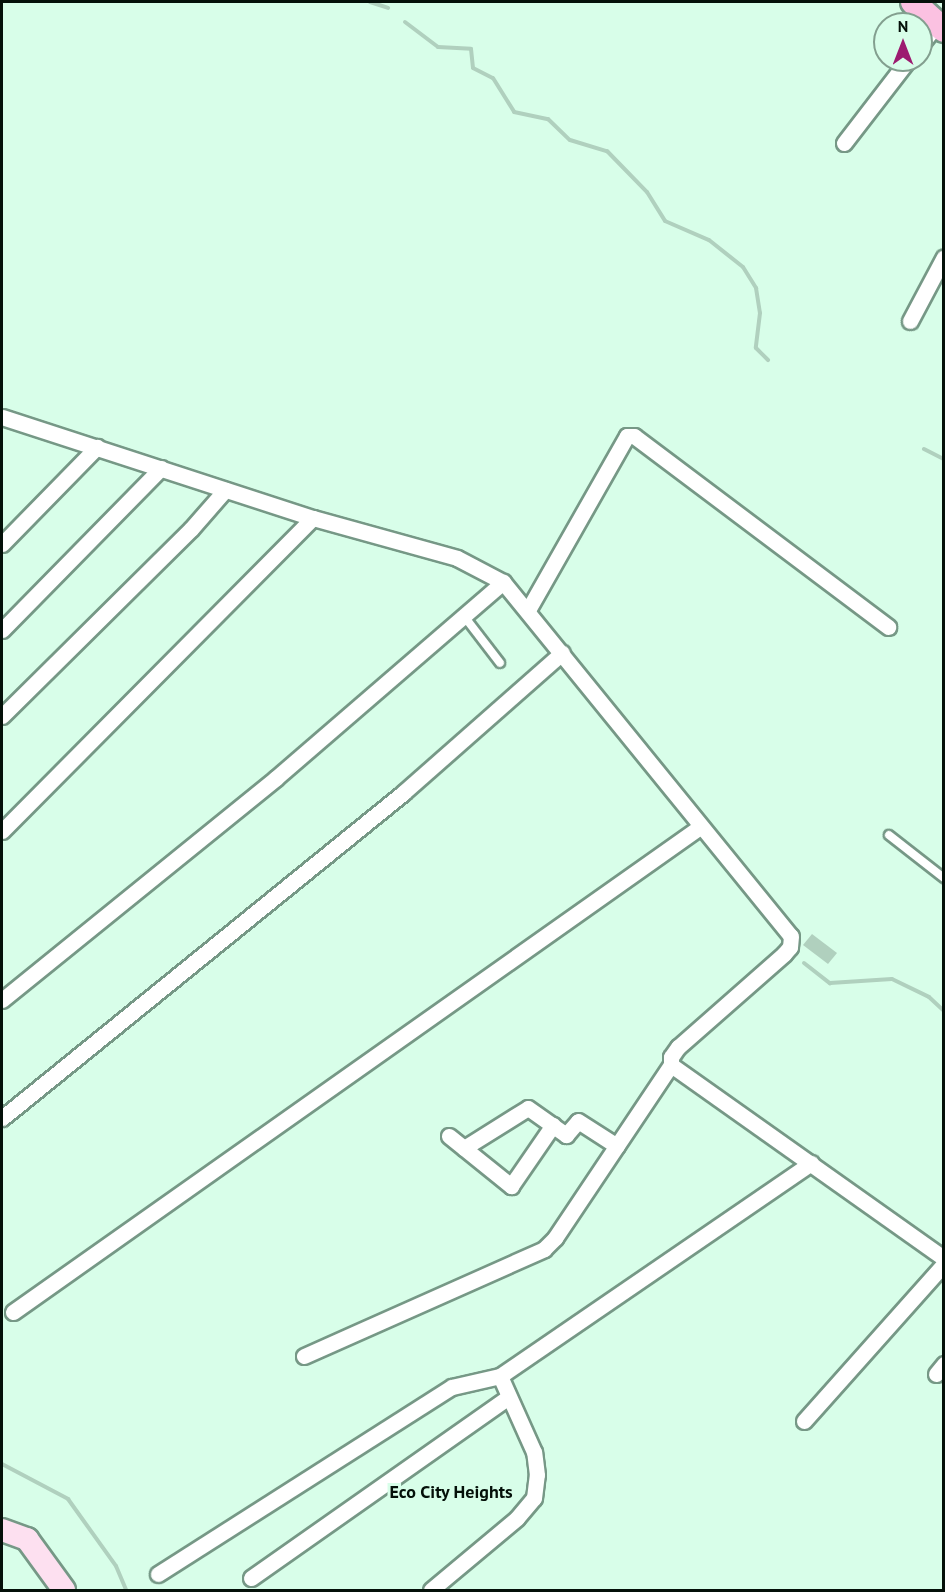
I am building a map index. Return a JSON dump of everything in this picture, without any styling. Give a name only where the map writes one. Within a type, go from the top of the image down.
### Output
[{"type":"main road","points":[[913,2],[940,27]]},
{"type":"street","points":[[844,143],[899,72]]},
{"type":"street","points":[[909,321],[944,257]]},
{"type":"street","points":[[2,417],[313,518],[457,558],[503,582],[528,610],[700,827],[777,915],[792,942],[784,954],[678,1047],[671,1057],[671,1065],[555,1238],[538,1254],[304,1356]]},
{"type":"street","points":[[528,610],[627,436],[634,436],[888,627]]},
{"type":"street","points":[[2,544],[97,447]]},
{"type":"street","points":[[2,630],[161,468]]},
{"type":"street","points":[[2,716],[191,529],[225,489]]},
{"type":"street","points":[[2,831],[313,518]]},
{"type":"street","points":[[2,1000],[276,778],[503,582]]},
{"type":"street","points":[[2,1118],[403,793],[562,653]]},
{"type":"street","points":[[13,1312],[700,827]]},
{"type":"street","points":[[671,1065],[944,1258]]},
{"type":"street","points":[[464,1148],[528,1108],[567,1135],[578,1121],[617,1146]]},
{"type":"street","points":[[449,1136],[511,1186],[553,1125]]},
{"type":"street","points":[[158,1574],[452,1387],[500,1376],[811,1163]]},
{"type":"street","points":[[804,1421],[944,1264]]},
{"type":"street","points":[[431,1590],[517,1518],[534,1498],[537,1475],[534,1452],[500,1376]]},
{"type":"street","points":[[251,1578],[509,1397]]},
{"type":"street","points":[[2,1530],[27,1539],[64,1590]]},
{"type":"lane","points":[[465,616],[500,663]]},
{"type":"lane","points":[[889,835],[944,878]]},
{"type":"shaded area","points":[[812,934],[837,953],[828,964],[803,945]]},
{"type":"waterway","points":[[370,2],[388,8]]},
{"type":"waterway","points":[[405,22],[438,47],[471,49],[473,68],[493,78],[514,112],[548,119],[570,140],[607,151],[647,192],[665,221],[709,240],[743,267],[756,288],[760,313],[756,348],[768,360]]},
{"type":"waterway","points":[[924,449],[944,459]]},
{"type":"waterway","points":[[804,963],[830,983],[892,979],[929,997],[944,1011]]},
{"type":"waterway","points":[[2,1464],[68,1499],[116,1566],[126,1590]]},
{"type":"district","name":"Eco City Heights","points":[[451,1492]]}]
